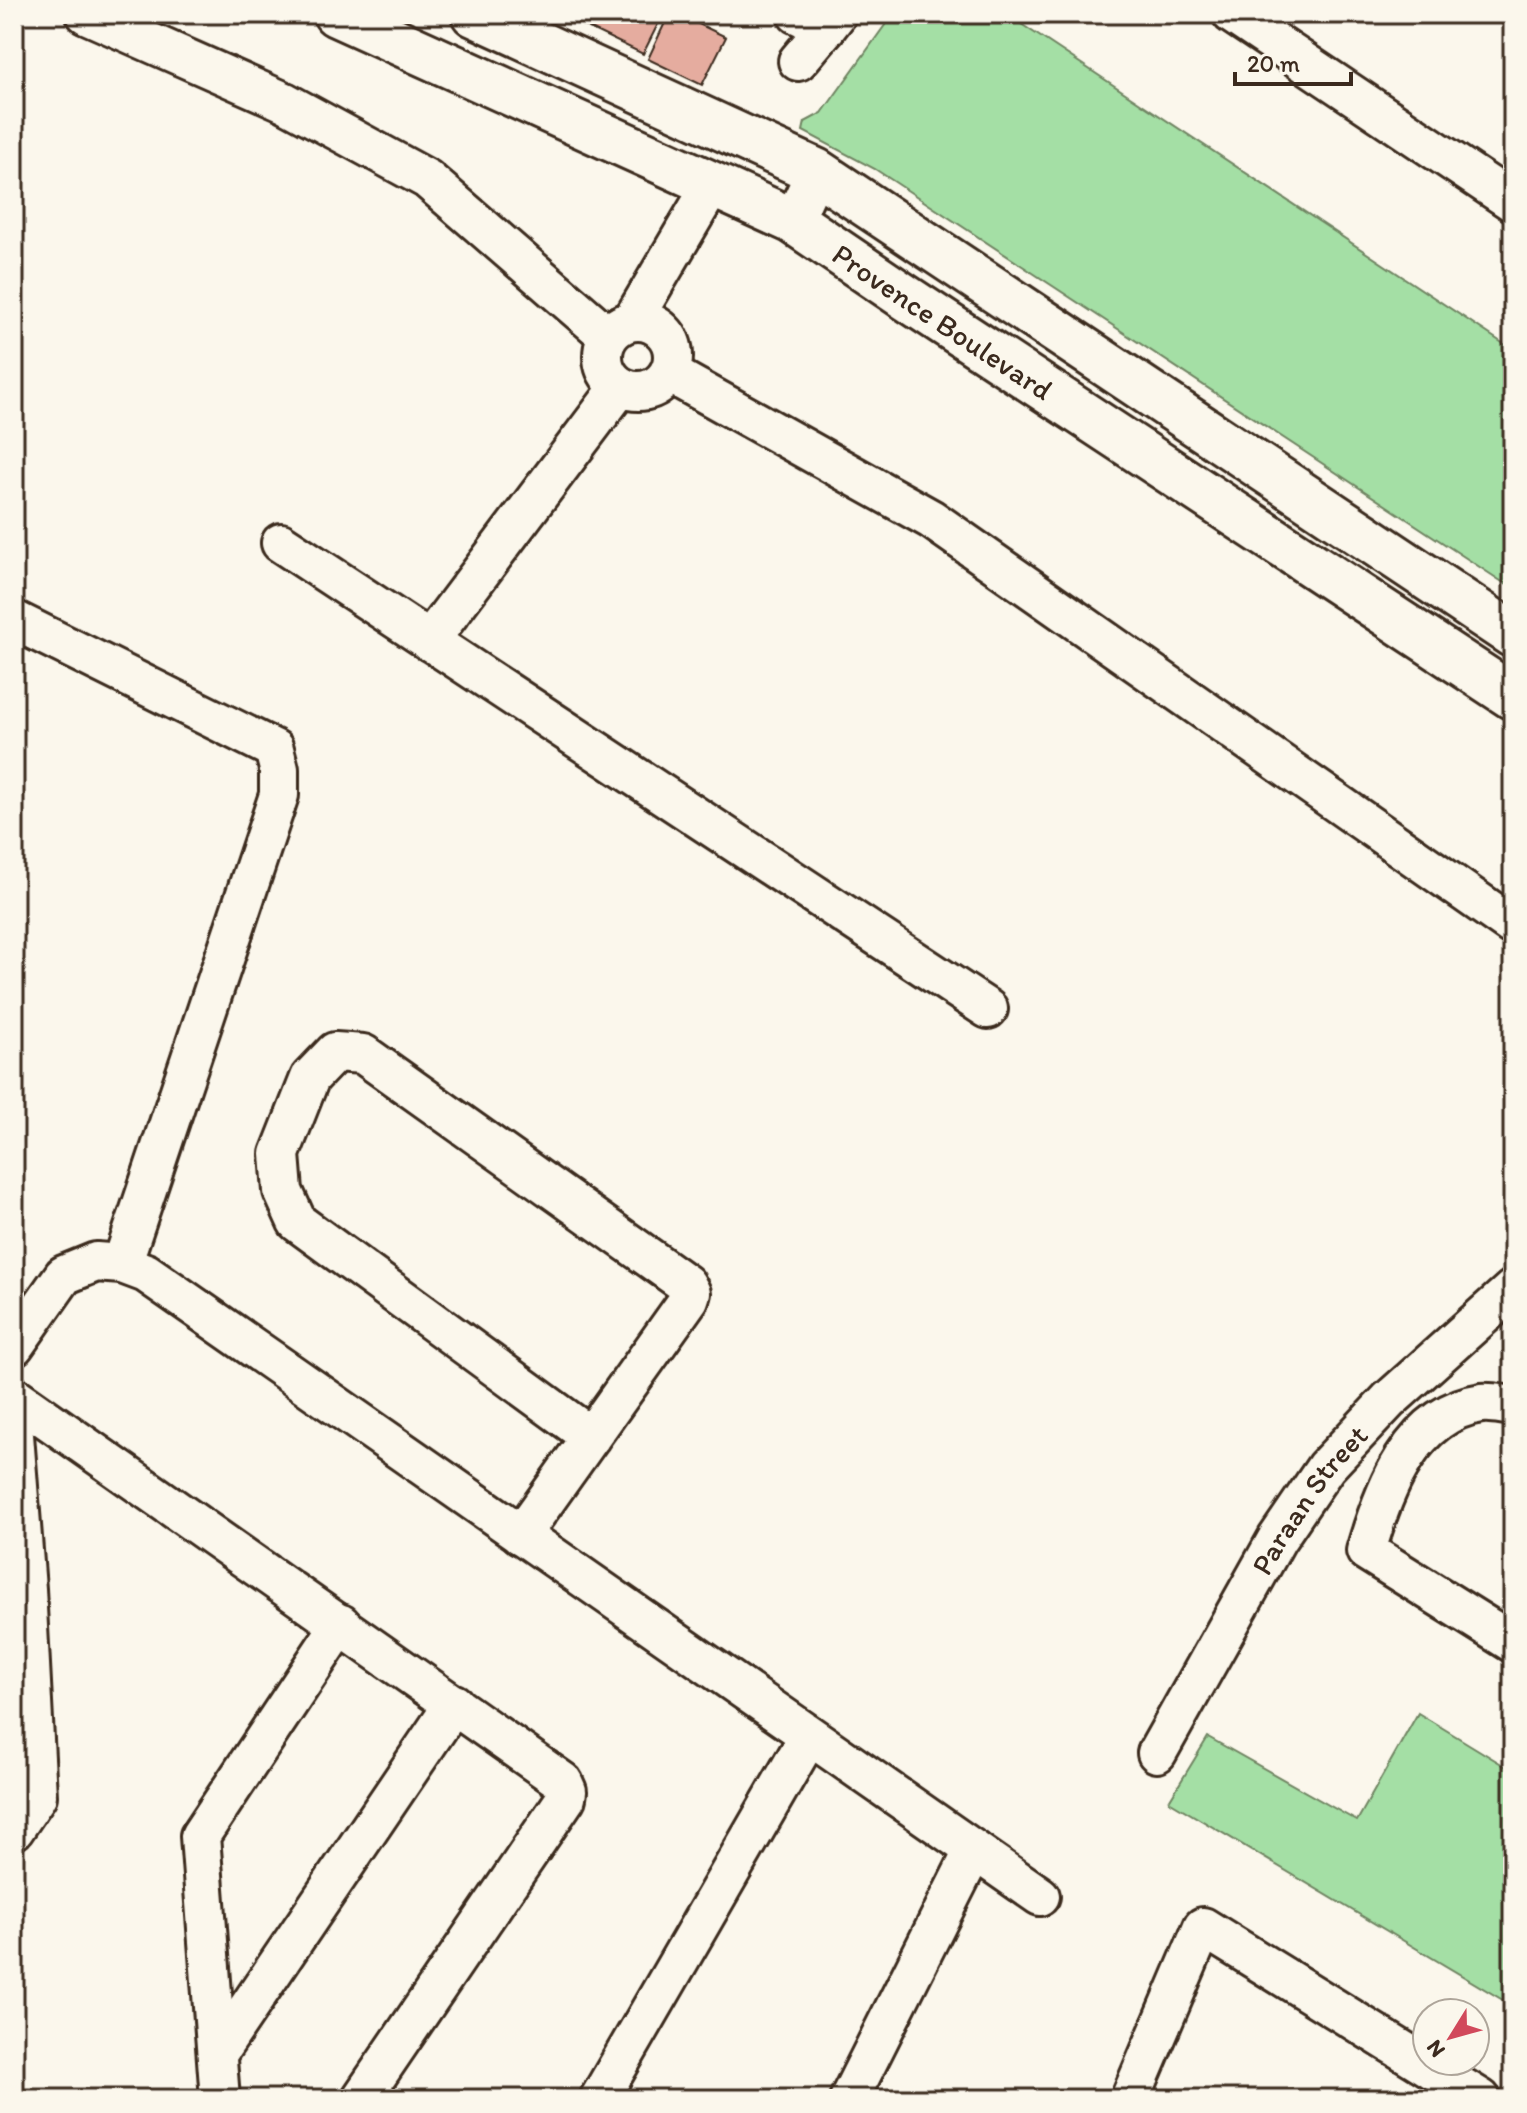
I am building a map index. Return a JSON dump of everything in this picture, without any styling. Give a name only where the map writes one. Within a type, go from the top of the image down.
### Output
[{"type":"street","points":[[86,14],[285,102],[427,179],[620,329]]},
{"type":"street","name":"Provence Boulevard","points":[[336,14],[793,221],[1513,697]]},
{"type":"street","name":"Provence Boulevard","points":[[474,14],[816,171],[1513,635]]},
{"type":"street","points":[[1232,14],[1513,202]]},
{"type":"street","points":[[798,61],[820,19]]},
{"type":"street","points":[[793,221],[816,171]]},
{"type":"street","points":[[620,329],[646,321],[658,326],[667,336],[673,347],[673,361],[669,373],[660,384],[633,392],[620,387],[610,378],[603,364],[602,350],[620,329],[712,185]]},
{"type":"street","points":[[669,373],[931,519],[1513,926]]},
{"type":"street","points":[[429,641],[620,387]]},
{"type":"street","points":[[281,543],[988,1009]]},
{"type":"street","points":[[14,620],[274,749],[279,769],[279,795],[122,1264]]},
{"type":"street","points":[[521,1535],[591,1437],[689,1299],[691,1293],[686,1284],[363,1054],[335,1052],[310,1078],[280,1154],[283,1191],[297,1222],[591,1437]]},
{"type":"street","points":[[14,1346],[64,1275],[96,1262],[122,1264],[146,1273],[1040,1896]]},
{"type":"street","name":"Paraan Street","points":[[1157,1753],[1277,1539],[1326,1467],[1389,1400],[1513,1289]]},
{"type":"street","points":[[14,1396],[563,1782],[566,1798],[361,2099]]},
{"type":"street","points":[[1513,1406],[1485,1403],[1460,1409],[1434,1424],[1407,1454],[1387,1489],[1366,1551],[1513,1643]]},
{"type":"street","points":[[14,1435],[20,1597],[37,1796],[14,1830]]},
{"type":"street","points":[[220,2099],[200,1836],[341,1624]]},
{"type":"street","points":[[217,2054],[454,1704]]},
{"type":"street","points":[[599,2099],[809,1736]]},
{"type":"street","points":[[849,2099],[974,1850]]},
{"type":"street","points":[[1130,2099],[1203,1927],[1481,2099]]},
{"type":"green space","points":[[893,14],[1006,14],[1513,350],[1513,589],[875,169],[803,131],[805,122],[822,113]]},
{"type":"green space","points":[[1418,1713],[1513,1771],[1513,2006],[1169,1801],[1208,1737],[1357,1821]]},
{"type":"building","points":[[559,14],[592,14],[586,27]]},
{"type":"building","points":[[595,14],[663,14],[643,54],[589,28]]},
{"type":"building","points":[[669,14],[678,14],[726,37],[702,85],[648,59]]}]
